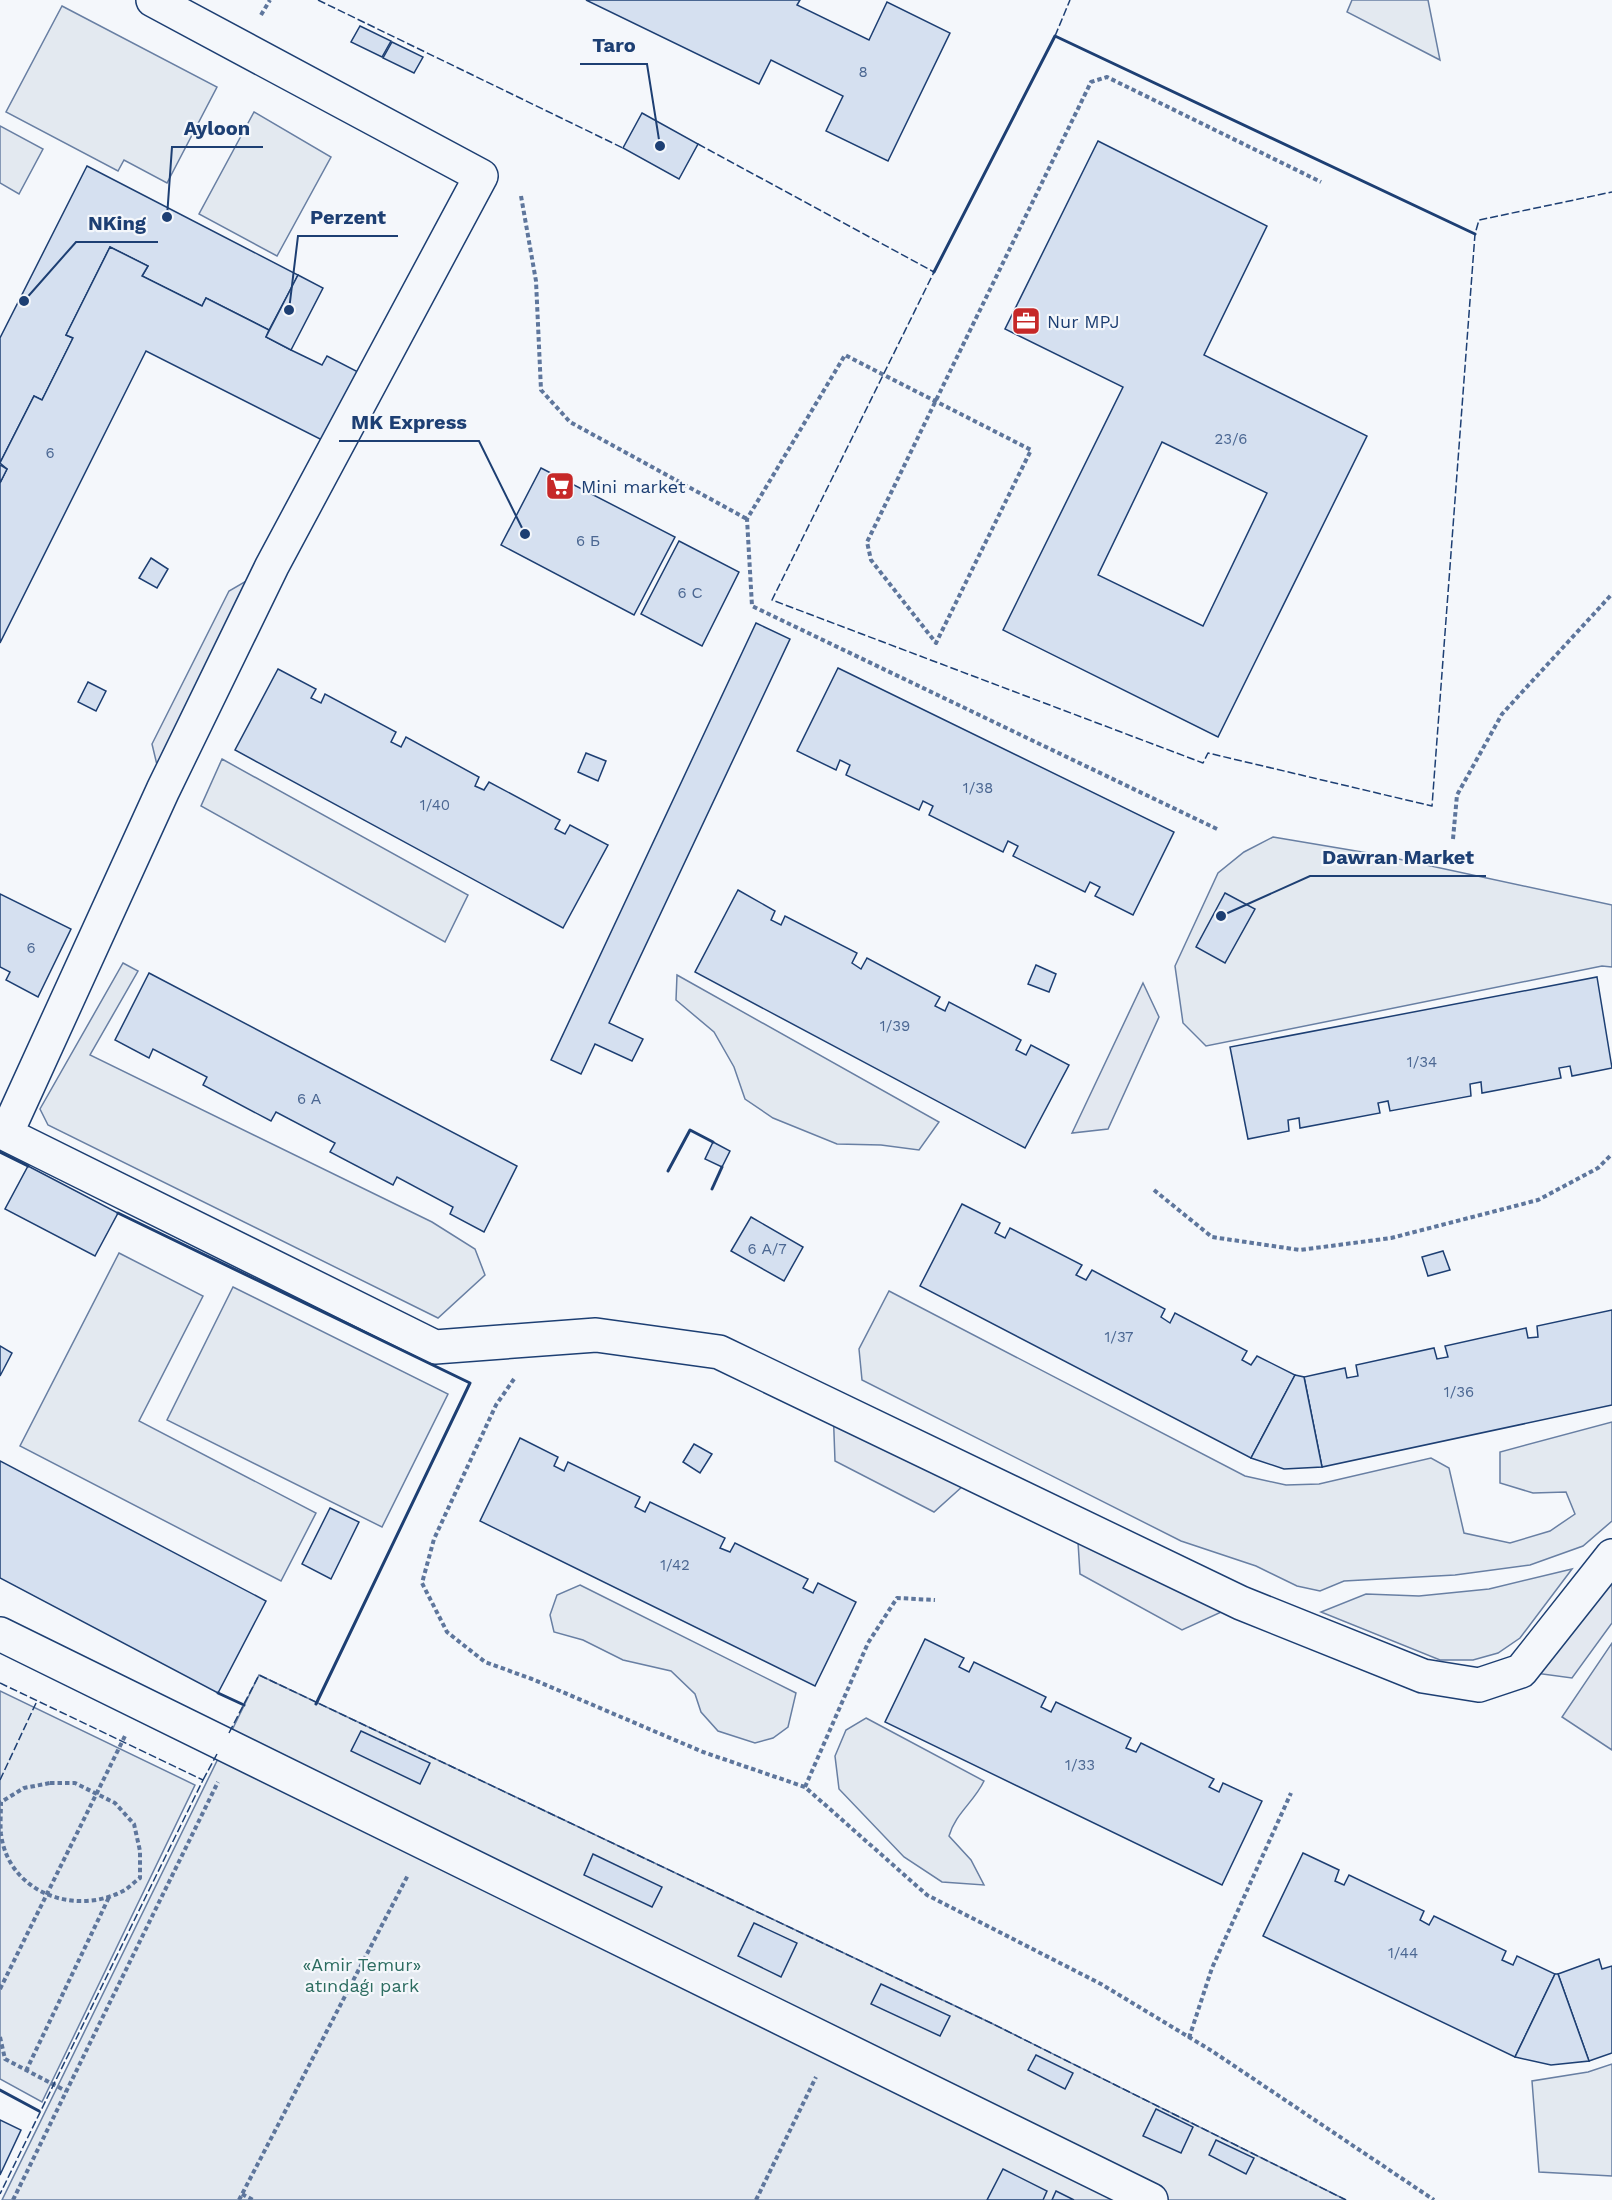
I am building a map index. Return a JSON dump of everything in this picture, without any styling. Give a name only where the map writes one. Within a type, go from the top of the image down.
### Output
[{"type":"street","points":[[153,0],[481,176],[258,596],[163,790],[6,1134],[435,1347],[596,1335],[719,1352],[1241,1603],[1423,1676],[1479,1686],[1521,1671],[1612,1556]]},
{"type":"street","points":[[0,1634],[1151,2200]]},
{"type":"path","points":[[1216,829],[752,606],[747,519],[845,355],[936,402],[1031,450],[936,643],[871,560],[867,542],[936,402],[1091,82],[1107,77],[1321,182]]},
{"type":"path","points":[[521,196],[537,281],[541,390],[570,422],[747,519]]},
{"type":"path","points":[[1453,839],[1457,795],[1502,714],[1612,594]]},
{"type":"path","points":[[1154,1190],[1212,1236],[1300,1250],[1391,1238],[1538,1200],[1598,1168],[1612,1154]]},
{"type":"path","points":[[543,1340],[496,1405],[434,1539],[422,1583],[447,1632],[485,1662],[532,1678],[703,1752],[805,1787],[927,1895],[1101,1984],[1189,2038],[1434,2200]]},
{"type":"path","points":[[805,1787],[868,1643],[897,1598],[936,1600]]},
{"type":"path","points":[[0,1989],[141,1703]]},
{"type":"path","points":[[13,2200],[234,1749]]},
{"type":"path","points":[[50,1783],[75,1783],[115,1803],[134,1824],[140,1851],[140,1878],[121,1892],[111,1895],[71,1901],[46,1896],[28,1885],[13,1867],[1,1835],[1,1802],[24,1788],[50,1783]]},
{"type":"path","points":[[1189,2038],[1212,1968],[1291,1793]]},
{"type":"path","points":[[239,2200],[425,1843]]},
{"type":"path","points":[[27,2071],[111,1895]]},
{"type":"path","points":[[0,2037],[5,2060],[66,2092]]},
{"type":"path","points":[[756,2200],[832,2044]]},
{"type":"path","points":[[242,2194],[253,2200]]},
{"type":"green space","points":[[1352,0],[1428,0],[1440,60],[1347,12]]},
{"type":"green space","points":[[62,6],[217,87],[167,183],[124,160],[118,171],[6,112]]},
{"type":"green space","points":[[254,112],[331,157],[277,256],[199,214]]},
{"type":"green space","points":[[0,126],[43,149],[19,194],[0,183]]},
{"type":"green space","points":[[222,759],[468,895],[445,942],[201,806]]},
{"type":"green space","points":[[1273,837],[1380,855],[1612,905],[1612,967],[1602,966],[1206,1046],[1183,1023],[1175,966],[1218,873],[1244,852]]},
{"type":"green space","points":[[123,963],[138,971],[90,1055],[432,1222],[475,1249],[485,1275],[438,1318],[48,1125],[40,1109]]},
{"type":"green space","points":[[677,975],[939,1122],[919,1150],[881,1145],[837,1144],[773,1118],[745,1099],[734,1067],[714,1032],[676,1000]]},
{"type":"green space","points":[[119,1253],[203,1296],[139,1421],[316,1513],[281,1581],[20,1446]]},
{"type":"green space","points":[[233,1287],[448,1394],[382,1527],[167,1420]]},
{"type":"green space","points":[[889,1291],[1245,1476],[1286,1485],[1319,1484],[1431,1458],[1449,1468],[1464,1533],[1510,1543],[1550,1531],[1575,1514],[1566,1492],[1533,1493],[1500,1483],[1500,1452],[1612,1422],[1612,1521],[1583,1546],[1530,1565],[1455,1575],[1344,1581],[1320,1591],[1297,1586],[1256,1566],[1181,1541],[862,1380],[859,1349]]},
{"type":"green space","points":[[1572,1569],[1520,1638],[1498,1653],[1473,1660],[1440,1660],[1321,1612],[1366,1594],[1419,1596],[1489,1589]]},
{"type":"green space","points":[[580,1585],[796,1693],[788,1727],[773,1738],[755,1743],[718,1731],[701,1712],[695,1694],[671,1671],[623,1660],[583,1640],[554,1632],[550,1615],[557,1595]]},
{"type":"green space","name":"«Amir Temur» atındaǵı park","points":[[259,1675],[991,2023],[1346,2200],[2,2200]]},
{"type":"green space","points":[[0,1691],[195,1785],[42,2102],[0,2079]]},
{"type":"green space","points":[[866,1718],[984,1781],[956,1821],[949,1836],[971,1860],[984,1885],[942,1882],[904,1857],[839,1789],[835,1756],[846,1730]]},
{"type":"green space","points":[[1612,2064],[1612,2176],[1539,2172],[1532,2081],[1588,2072]]},
{"type":"shaded area","points":[[272,566],[163,790],[152,744],[229,591]]},
{"type":"shaded area","points":[[1143,983],[1159,1017],[1108,1129],[1072,1133]]},
{"type":"shaded area","points":[[833,1406],[974,1476],[934,1512],[835,1461]]},
{"type":"shaded area","points":[[1077,1526],[1241,1603],[1182,1630],[1080,1574]]},
{"type":"shaded area","points":[[1612,1556],[1612,1623],[1572,1678],[1521,1671]]},
{"type":"shaded area","points":[[1612,1643],[1612,1750],[1562,1717]]},
{"type":"building","points":[[586,0],[800,0],[797,5],[869,40],[887,2],[950,33],[888,161],[826,131],[843,96],[771,60],[759,84]]},
{"type":"building","points":[[360,26],[391,41],[382,57],[351,42]]},
{"type":"building","points":[[392,42],[423,57],[414,73],[383,58]]},
{"type":"building","points":[[642,113],[698,144],[679,179],[623,148]]},
{"type":"building","points":[[1098,141],[1267,226],[1204,355],[1367,436],[1218,737],[1003,630],[1123,387],[1005,329]],"holes":[[[1162,442],[1267,493],[1203,626],[1098,575]]]},
{"type":"building","points":[[87,166],[298,275],[269,330],[206,298],[202,306],[142,276],[148,266],[110,247],[66,335],[73,338],[42,400],[34,396],[0,463],[0,338]]},
{"type":"building","points":[[110,247],[148,266],[142,276],[202,306],[206,298],[269,330],[266,337],[322,365],[327,356],[362,374],[328,443],[146,351],[0,643],[0,483],[7,469],[0,463],[34,396],[42,400],[73,338],[66,335]]},
{"type":"building","points":[[298,275],[323,288],[291,350],[266,337]]},
{"type":"building","points":[[0,465],[7,469],[0,483]]},
{"type":"building","points":[[541,468],[675,537],[634,615],[501,545]]},
{"type":"building","points":[[679,541],[739,572],[702,646],[641,614]]},
{"type":"building","points":[[151,558],[168,569],[157,588],[139,578]]},
{"type":"building","points":[[756,623],[790,639],[609,1023],[643,1039],[632,1061],[595,1044],[581,1074],[551,1060]]},
{"type":"building","points":[[838,668],[1174,832],[1133,915],[1095,896],[1100,887],[1090,882],[1085,892],[1013,856],[1018,846],[1008,841],[1003,852],[929,815],[933,806],[923,801],[919,810],[846,775],[850,765],[840,760],[836,770],[797,751]]},
{"type":"building","points":[[278,669],[316,689],[311,698],[321,703],[325,694],[396,732],[391,742],[401,747],[406,737],[479,777],[475,786],[484,790],[489,782],[560,820],[555,829],[565,834],[570,825],[608,845],[563,928],[235,750]]},
{"type":"building","points":[[88,682],[106,691],[96,711],[78,702]]},
{"type":"building","points":[[586,753],[606,761],[598,781],[578,772]]},
{"type":"building","points":[[738,890],[775,911],[771,920],[781,925],[785,916],[857,953],[852,963],[861,969],[867,958],[940,997],[935,1006],[945,1011],[949,1002],[1021,1040],[1016,1050],[1026,1055],[1031,1045],[1069,1065],[1025,1148],[695,972]]},
{"type":"building","points":[[1225,893],[1255,909],[1225,963],[1196,947]]},
{"type":"building","points":[[0,894],[71,929],[38,997],[6,980],[10,972],[0,967]]},
{"type":"building","points":[[1036,965],[1056,974],[1049,992],[1028,984]]},
{"type":"building","points":[[149,973],[517,1166],[484,1232],[450,1214],[453,1207],[397,1177],[393,1185],[330,1152],[335,1143],[276,1112],[271,1121],[203,1085],[207,1077],[153,1049],[149,1058],[115,1040]]},
{"type":"building","points":[[1597,977],[1612,1068],[1572,1076],[1570,1066],[1559,1068],[1561,1078],[1482,1093],[1481,1082],[1470,1084],[1471,1096],[1390,1111],[1388,1101],[1378,1103],[1380,1113],[1300,1128],[1299,1118],[1288,1120],[1289,1131],[1248,1139],[1230,1047]]},
{"type":"building","points":[[713,1142],[730,1151],[722,1167],[705,1159]]},
{"type":"building","points":[[28,1166],[118,1213],[95,1256],[5,1209]]},
{"type":"building","points":[[962,1204],[1000,1223],[995,1233],[1005,1238],[1010,1228],[1082,1265],[1076,1275],[1086,1280],[1092,1270],[1165,1309],[1161,1317],[1170,1323],[1175,1313],[1247,1351],[1242,1360],[1251,1365],[1257,1356],[1295,1375],[1251,1458],[920,1286]]},
{"type":"building","points":[[751,1217],[803,1247],[784,1281],[731,1251]]},
{"type":"building","points":[[1443,1251],[1450,1270],[1428,1276],[1422,1257]]},
{"type":"building","points":[[1612,1310],[1612,1405],[1322,1467],[1304,1377],[1345,1368],[1347,1378],[1358,1376],[1356,1365],[1434,1348],[1437,1359],[1448,1357],[1445,1346],[1526,1328],[1528,1338],[1538,1337],[1537,1326]]},
{"type":"building","points":[[0,1346],[12,1353],[0,1376]]},
{"type":"building","points":[[1295,1375],[1304,1377],[1322,1467],[1284,1469],[1251,1458]]},
{"type":"building","points":[[520,1438],[558,1457],[554,1466],[564,1471],[568,1462],[640,1497],[635,1507],[645,1512],[650,1502],[725,1538],[720,1548],[730,1552],[735,1543],[808,1579],[803,1588],[813,1593],[818,1583],[856,1602],[815,1686],[480,1521]]},
{"type":"building","points":[[694,1444],[712,1454],[700,1473],[683,1462]]},
{"type":"building","points":[[0,1461],[266,1601],[218,1693],[0,1578]]},
{"type":"building","points":[[330,1508],[359,1522],[331,1579],[302,1564]]},
{"type":"building","points":[[925,1639],[964,1658],[959,1667],[969,1672],[974,1662],[1046,1697],[1041,1707],[1051,1712],[1056,1702],[1131,1738],[1126,1748],[1136,1752],[1141,1743],[1214,1779],[1209,1787],[1219,1792],[1223,1783],[1262,1801],[1222,1885],[885,1722]]},
{"type":"building","points":[[361,1731],[430,1763],[420,1784],[351,1751]]},
{"type":"building","points":[[1303,1853],[1339,1870],[1335,1881],[1344,1885],[1349,1875],[1424,1911],[1420,1920],[1429,1925],[1434,1916],[1506,1951],[1502,1960],[1513,1965],[1517,1956],[1555,1974],[1515,2057],[1263,1936]]},
{"type":"building","points":[[593,1854],[662,1887],[652,1907],[584,1875]]},
{"type":"building","points":[[754,1923],[797,1943],[781,1977],[738,1956]]},
{"type":"building","points":[[1599,1959],[1602,1969],[1612,1966],[1612,2053],[1589,2061],[1558,1974]]},
{"type":"building","points":[[1555,1974],[1558,1974],[1589,2061],[1551,2065],[1515,2057]]},
{"type":"building","points":[[881,1984],[950,2016],[940,2036],[871,2004]]},
{"type":"building","points":[[1036,2055],[1073,2073],[1065,2089],[1028,2070]]},
{"type":"building","points":[[1156,2109],[1193,2127],[1181,2153],[1143,2136]]},
{"type":"building","points":[[0,2120],[21,2130],[0,2175]]},
{"type":"building","points":[[1216,2140],[1254,2158],[1246,2174],[1209,2155]]},
{"type":"building","points":[[1003,2169],[1047,2191],[1043,2200],[987,2200]]},
{"type":"building","points":[[1056,2191],[1074,2200],[1052,2200]]},
{"type":"fence","points":[[318,0],[623,148]]},
{"type":"fence","points":[[1055,36],[1070,0]]},
{"type":"fence","points":[[698,144],[934,272],[772,600],[1203,763],[1208,753],[1432,806],[1475,234],[1479,220],[1612,192]]},
{"type":"fence","points":[[229,1733],[259,1675],[991,2023],[1346,2200]]},
{"type":"fence","points":[[0,1683],[203,1780],[0,2194]]},
{"type":"fence","points":[[0,1780],[37,1701]]},
{"type":"fence","points":[[203,1780],[217,1754]]},
{"type":"wall","points":[[934,272],[1055,36],[1475,234]]},
{"type":"wall","points":[[668,1171],[690,1130],[713,1142]]},
{"type":"wall","points":[[0,1152],[28,1166]]},
{"type":"wall","points":[[712,1189],[722,1167]]},
{"type":"wall","points":[[118,1213],[470,1383],[316,1704]]},
{"type":"wall","points":[[218,1693],[244,1705]]},
{"type":"wall","points":[[0,2090],[39,2111]]},
{"type":"place","name":"Taro","points":[[660,146]]},
{"type":"place","name":"Ayloon","points":[[167,217]]},
{"type":"place","name":"NKing","points":[[24,301]]},
{"type":"place","name":"Perzent","points":[[289,310]]},
{"type":"place","name":"Nur MPJ","points":[[1026,321]]},
{"type":"place","name":"Mini market","points":[[560,486]]},
{"type":"place","name":"MK Express","points":[[525,534]]},
{"type":"place","name":"Dawran Market","points":[[1221,916]]}]
